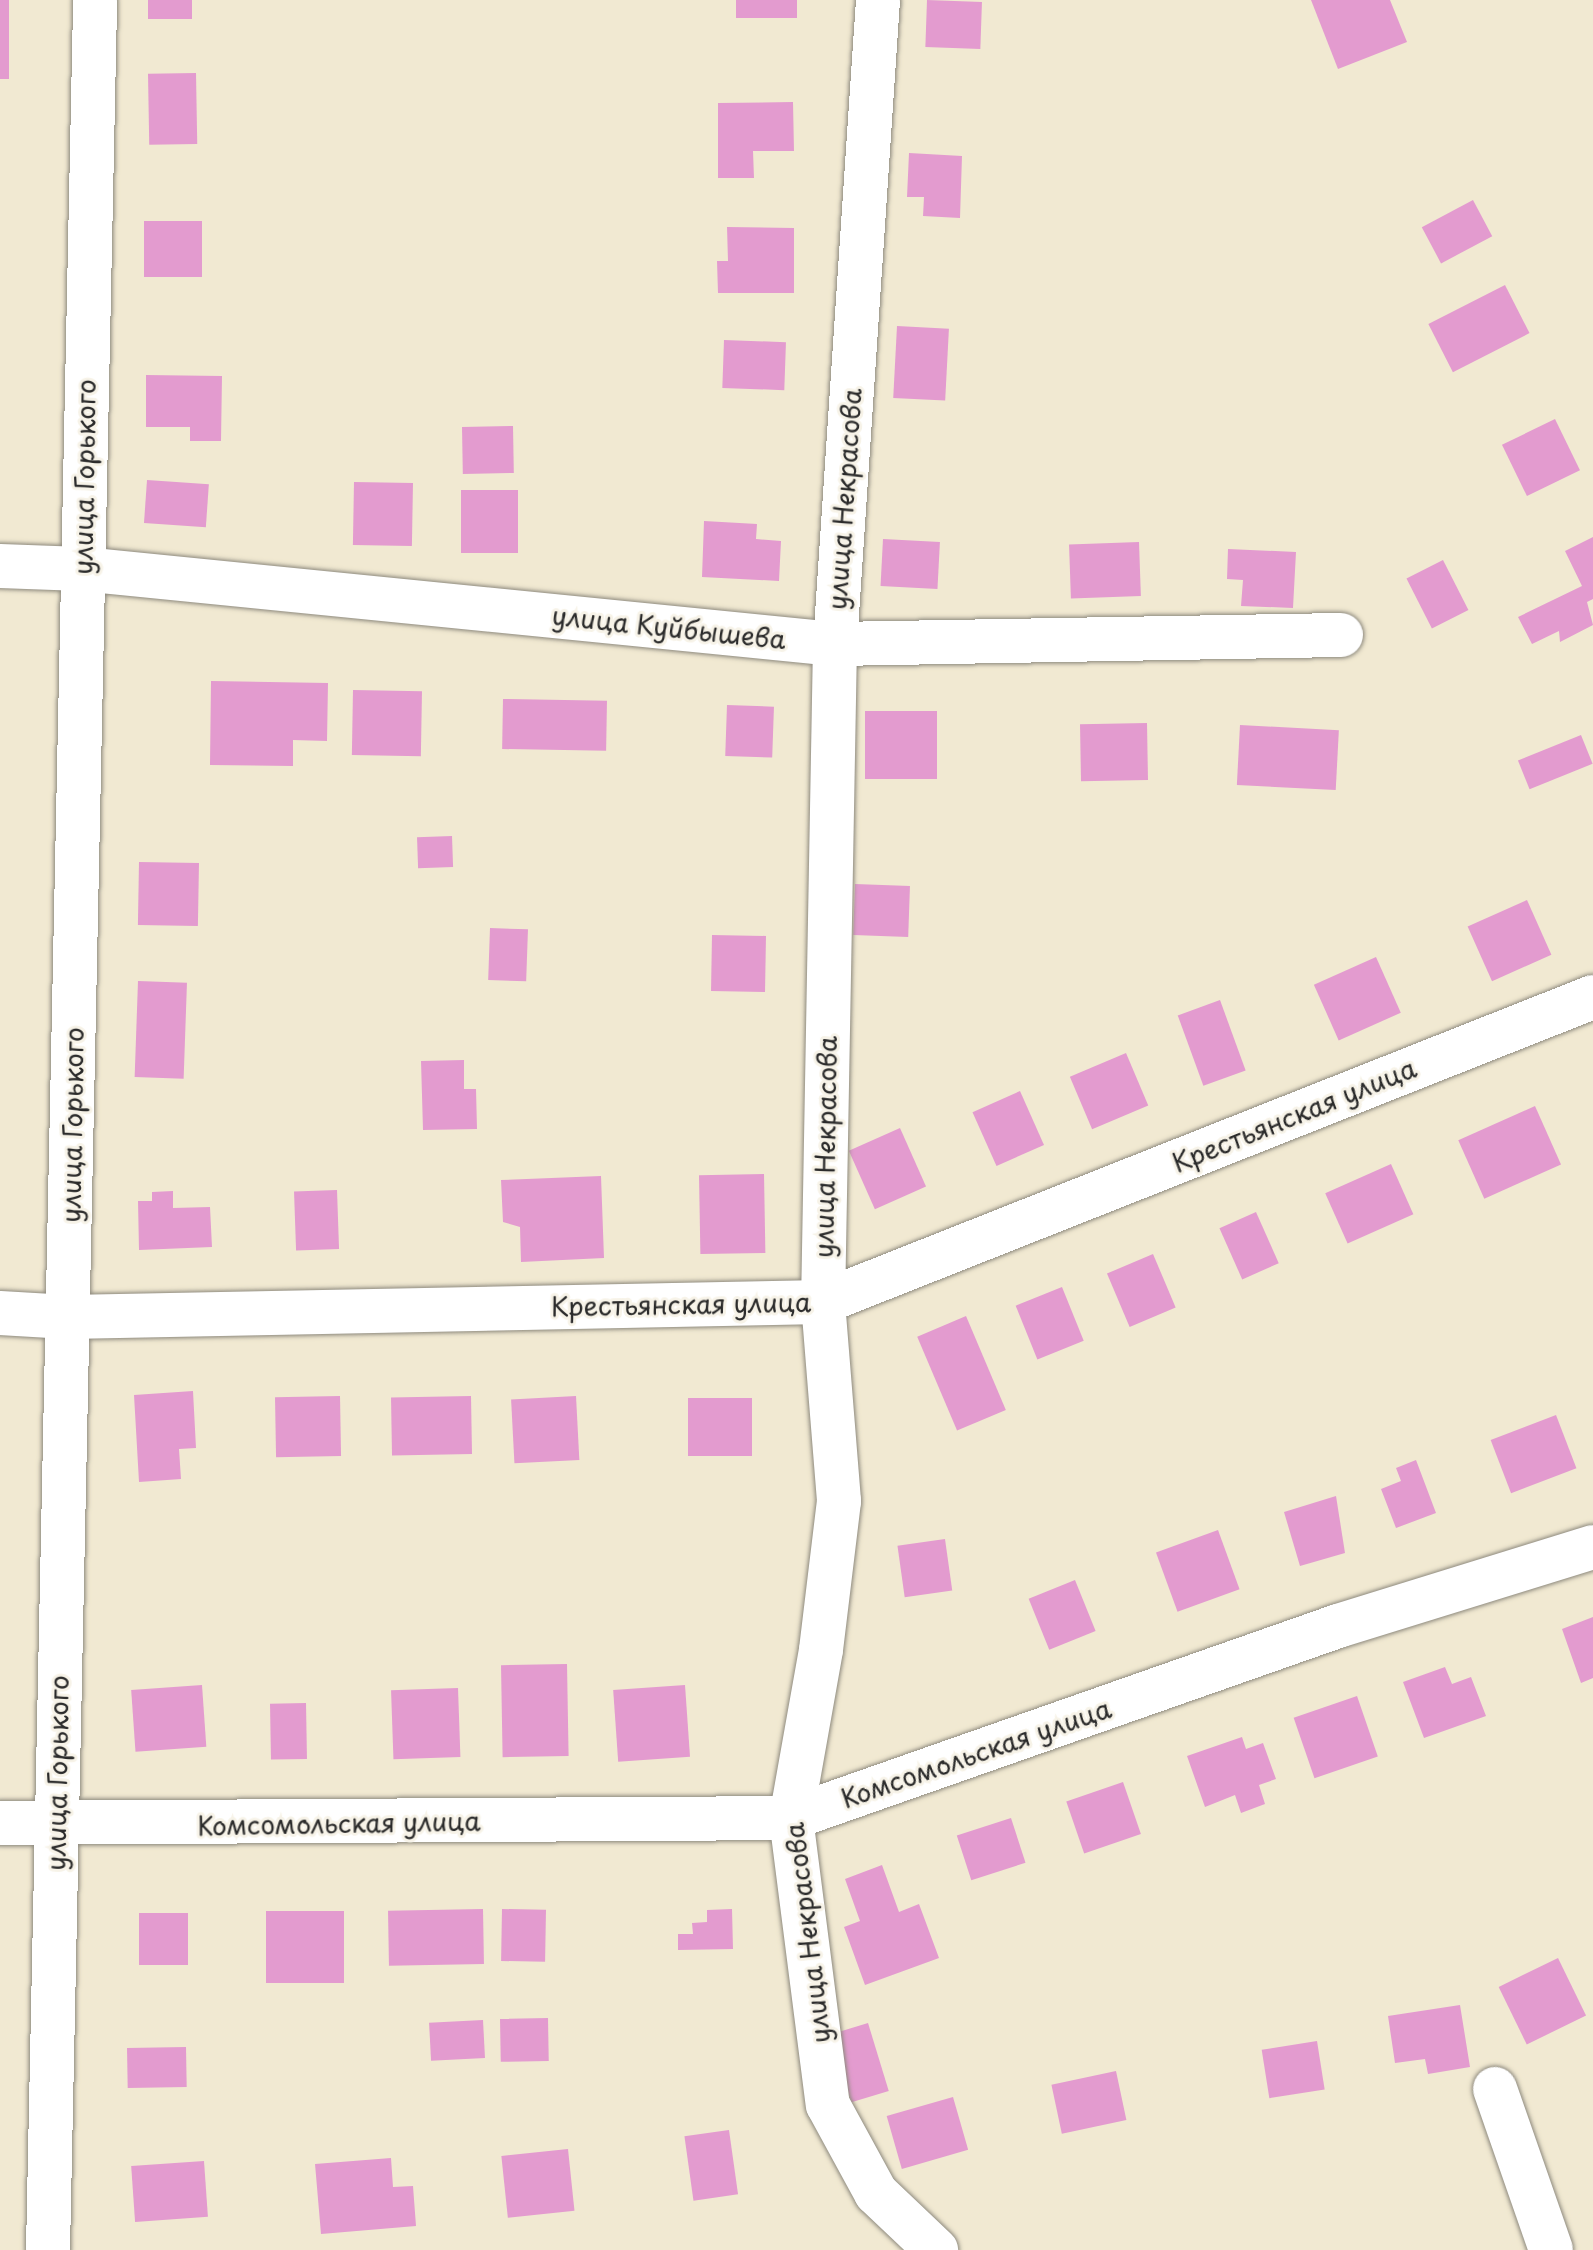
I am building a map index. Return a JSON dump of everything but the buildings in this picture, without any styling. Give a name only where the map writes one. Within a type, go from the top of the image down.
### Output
[{"type":"street","name":"улица Горького","points":[[48,2250],[95,0]]},
{"type":"street","name":"улица Некрасова","points":[[878,0],[835,644],[823,1302],[839,1501],[821,1650],[791,1818],[828,2105],[876,2193],[936,2250]]},
{"type":"street","name":"улица Куйбышева","points":[[0,566],[82,569],[835,644],[1341,635]]},
{"type":"street","name":"Крестьянская улица","points":[[0,1313],[68,1317],[823,1302],[1593,997]]},
{"type":"street","name":"Комсомольская улица","points":[[0,1823],[56,1826],[791,1818],[1338,1626],[1593,1547]]},
{"type":"street","points":[[1495,2089],[1551,2250]]}]
